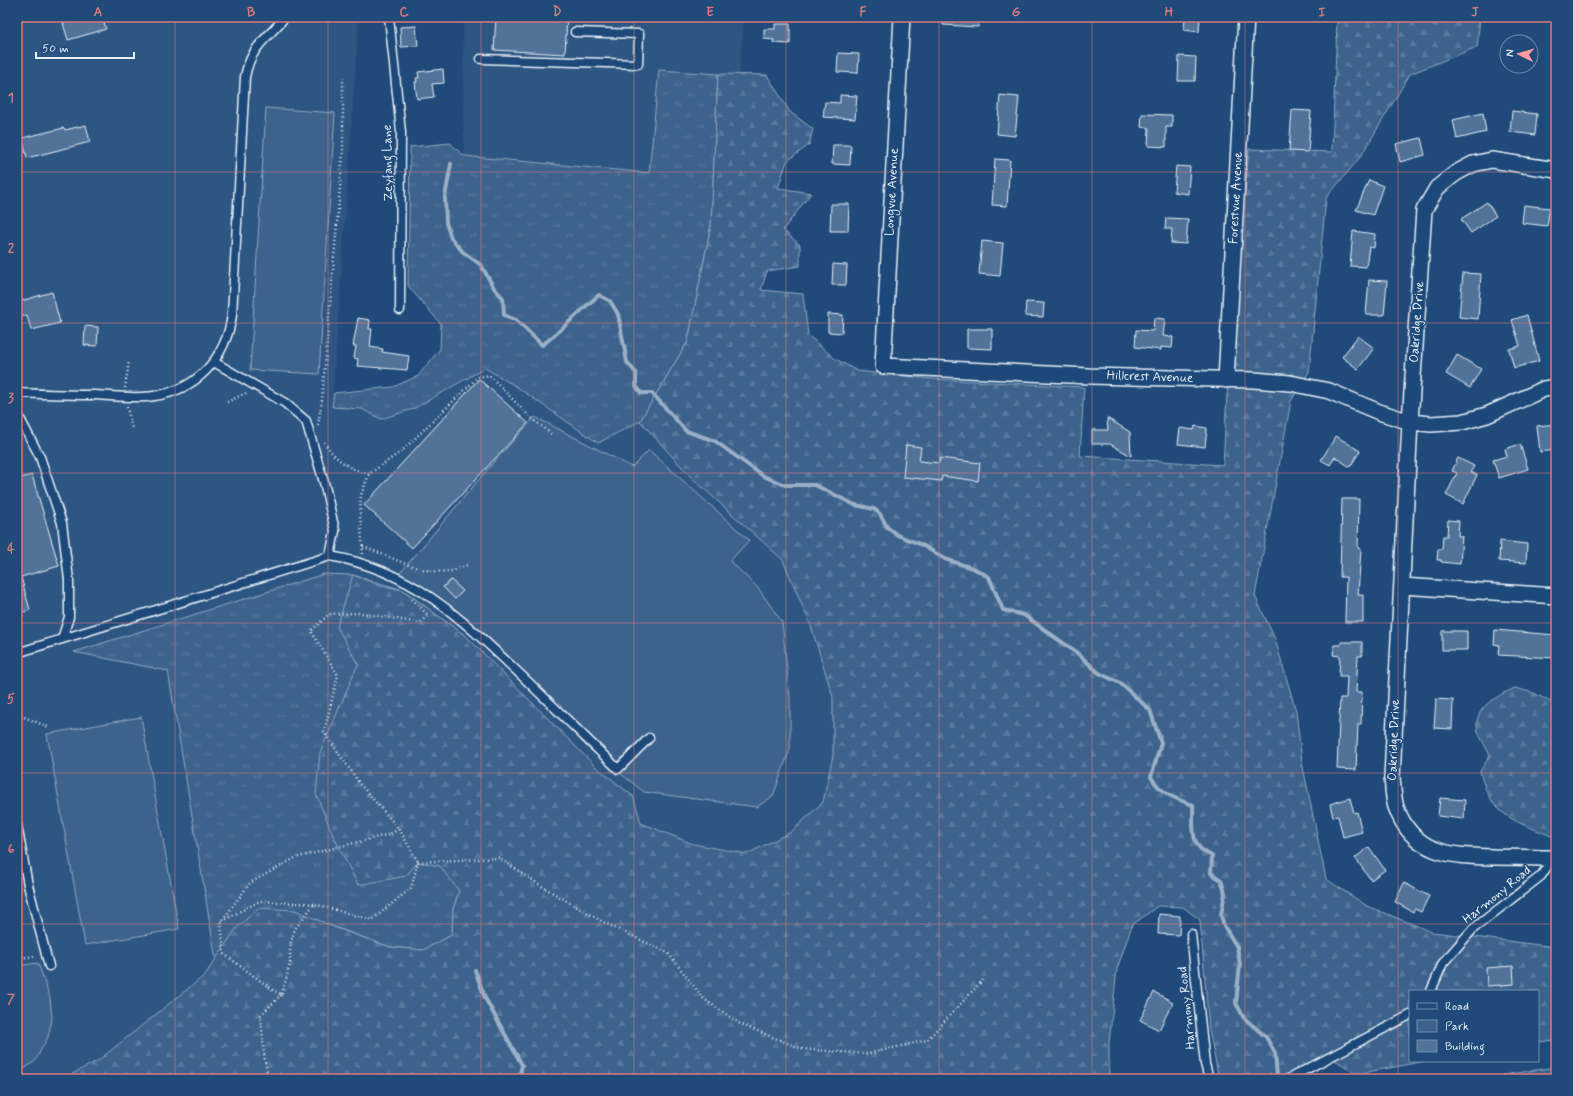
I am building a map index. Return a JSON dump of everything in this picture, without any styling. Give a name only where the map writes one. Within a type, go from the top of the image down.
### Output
[{"type":"street","name":"Longvue Avenue","points":[[882,366],[902,17]]},
{"type":"street","name":"Forestvue Avenue","points":[[1226,380],[1246,17]]},
{"type":"street","name":"Oakridge Drive","points":[[1554,858],[1456,856],[1439,852],[1418,841],[1405,826],[1396,806],[1392,777],[1410,422],[1424,210],[1437,188],[1456,173],[1473,164],[1492,160],[1556,170]]},
{"type":"street","name":"Hillcrest Avenue","points":[[882,366],[1089,376],[1290,383],[1329,391],[1379,412],[1410,422],[1462,422],[1487,415],[1544,389],[1556,387]]},
{"type":"street","points":[[1402,586],[1556,596]]},
{"type":"lane","points":[[17,393],[153,396],[177,390],[189,384],[199,378],[214,362],[225,343],[232,315],[246,69],[256,47],[285,17]]},
{"type":"lane","name":"Zeyfang Lane","points":[[389,17],[401,132],[400,310]]},
{"type":"lane","points":[[481,59],[638,64],[639,34],[575,32]]},
{"type":"lane","points":[[214,362],[285,403],[306,421],[335,531],[330,556]]},
{"type":"lane","points":[[17,413],[40,457],[62,523],[69,580],[69,617],[62,639]]},
{"type":"lane","points":[[17,653],[330,556],[354,560],[390,574],[430,595],[466,622],[618,768],[649,738]]},
{"type":"lane","points":[[17,825],[28,885],[49,966]]},
{"type":"lane","name":"Harmony Road","points":[[1431,990],[1443,963],[1473,929],[1541,876],[1554,858]]},
{"type":"lane","name":"Harmony Road","points":[[1191,934],[1205,1064],[1209,1079]]},
{"type":"lane","points":[[1288,1079],[1409,1016]]},
{"type":"path","points":[[306,421],[316,434],[322,400],[343,152],[343,76]]},
{"type":"path","points":[[364,564],[360,514],[361,495],[369,474],[402,451],[478,377],[489,376],[529,416],[551,434]]},
{"type":"path","points":[[322,440],[334,457],[352,469],[369,474]]},
{"type":"path","points":[[363,547],[416,567],[432,571],[449,571],[469,564]]},
{"type":"path","points":[[221,922],[260,901],[314,904],[372,920],[411,888],[418,862],[399,829],[360,784],[324,732],[338,675],[311,631],[329,614],[361,613],[420,623],[428,615],[408,595]]},
{"type":"path","points":[[17,714],[48,727]]},
{"type":"path","points":[[282,994],[274,991],[224,954],[221,922],[250,883],[294,858],[390,834],[399,829]]},
{"type":"path","points":[[418,862],[499,858],[543,888],[603,922],[668,953],[704,999],[740,1024],[802,1049],[867,1054],[927,1040],[983,980]]},
{"type":"path","points":[[268,1079],[264,1055],[261,1015],[282,994],[290,964],[290,945],[295,929],[314,904]]},
{"type":"path","points":[[17,958],[46,954]]},
{"type":"shaded area","points":[[17,17],[359,17],[332,407],[362,408],[381,419],[413,409],[485,368],[517,387],[598,443],[640,421],[691,477],[783,560],[811,626],[833,697],[833,755],[823,802],[791,832],[747,854],[693,844],[641,823],[633,796],[596,767],[236,929],[205,975],[99,1060],[63,1079],[17,1079]]},
{"type":"shaded area","points":[[463,17],[744,17],[739,76],[659,71],[649,173],[464,156]]},
{"type":"green space","points":[[1393,17],[1480,17],[1477,47],[1410,74],[1361,156],[1326,198],[1309,372],[1291,401],[1255,596],[1275,639],[1296,711],[1302,762],[1326,879],[1367,906],[1432,932],[1556,947],[1556,1040],[1539,1042],[1539,990],[1409,990],[1409,1062],[1421,1062],[1357,1074],[1329,1056],[1282,1079],[1219,1079],[1209,1029],[1200,920],[1183,907],[1158,906],[1132,925],[1117,969],[1109,1043],[1109,1079],[63,1079],[99,1060],[205,975],[236,929],[258,908],[295,910],[336,928],[390,947],[423,950],[452,935],[453,909],[459,891],[440,866],[418,862],[406,876],[358,885],[333,835],[316,794],[320,753],[358,664],[337,627],[353,575],[379,585],[403,590],[467,637],[596,767],[633,796],[641,823],[693,844],[747,854],[791,832],[823,802],[833,755],[833,697],[811,626],[783,560],[691,477],[640,421],[688,341],[711,225],[718,74],[767,75],[790,112],[813,129],[809,145],[787,161],[778,188],[811,193],[783,230],[800,245],[800,266],[767,271],[761,290],[803,294],[808,335],[834,358],[857,371],[933,379],[1084,387],[1080,456],[1223,465],[1227,394],[1249,149],[1332,152],[1337,22],[1393,19]]},
{"type":"green space","points":[[659,70],[718,74],[711,225],[688,341],[640,421],[598,443],[517,387],[485,368],[413,409],[381,419],[362,409],[332,407],[334,393],[393,387],[418,376],[440,349],[441,324],[408,286],[410,147],[450,143],[464,156],[649,173]]},
{"type":"green space","points":[[266,108],[335,113],[319,374],[250,370]]},
{"type":"green space","points":[[535,417],[632,467],[649,450],[749,540],[730,561],[758,588],[782,622],[790,698],[790,749],[773,796],[757,807],[644,792],[588,748],[466,622],[396,578],[492,464]]},
{"type":"green space","points":[[324,574],[353,575],[403,590],[467,637],[454,884],[459,891],[453,909],[452,935],[423,950],[390,947],[326,924],[216,960],[168,671],[74,652]]},
{"type":"green space","points":[[1515,688],[1534,693],[1556,705],[1556,838],[1518,822],[1499,809],[1491,799],[1485,787],[1480,771],[1490,756],[1478,731],[1477,723],[1479,716],[1482,709],[1494,699]]},
{"type":"green space","points":[[141,717],[179,929],[85,945],[47,734]]},
{"type":"green space","points":[[38,963],[50,998],[52,1018],[48,1037],[35,1061],[17,1074],[17,966]]},
{"type":"green space","points":[[1556,1067],[1556,1079],[1476,1079]]},
{"type":"building","points":[[83,17],[102,17],[106,29],[68,40],[63,23]]},
{"type":"building","points":[[496,17],[567,17],[565,54],[494,50]]},
{"type":"building","points":[[944,17],[979,17],[978,27],[943,25]]},
{"type":"building","points":[[1185,17],[1200,17],[1199,32],[1184,30]]},
{"type":"building","points":[[775,24],[790,24],[790,44],[773,43],[774,40],[764,39],[764,29],[775,29]]},
{"type":"building","points":[[416,26],[418,46],[401,47],[400,27]]},
{"type":"building","points":[[838,53],[859,54],[858,73],[837,72]]},
{"type":"building","points":[[1179,56],[1196,57],[1195,81],[1178,81]]},
{"type":"building","points":[[443,69],[444,83],[432,84],[434,97],[417,99],[415,82],[417,82],[416,78],[419,78],[418,72]]},
{"type":"building","points":[[840,95],[857,96],[855,119],[823,117],[825,102],[840,103]]},
{"type":"building","points":[[1000,95],[1019,97],[1015,136],[997,134]]},
{"type":"building","points":[[1292,110],[1311,111],[1308,152],[1289,151]]},
{"type":"building","points":[[1512,111],[1537,114],[1535,135],[1510,132]]},
{"type":"building","points":[[1483,113],[1486,132],[1457,139],[1453,120]]},
{"type":"building","points":[[1142,114],[1172,115],[1172,127],[1166,127],[1166,147],[1148,146],[1149,128],[1141,127]]},
{"type":"building","points":[[86,125],[90,142],[27,158],[22,138],[64,128],[65,130]]},
{"type":"building","points":[[1421,138],[1425,155],[1400,162],[1396,144]]},
{"type":"building","points":[[833,145],[851,145],[850,165],[832,164]]},
{"type":"building","points":[[995,159],[1010,160],[1007,206],[992,205]]},
{"type":"building","points":[[1176,166],[1190,167],[1188,194],[1174,192]]},
{"type":"building","points":[[1369,180],[1383,186],[1373,215],[1356,210]]},
{"type":"building","points":[[1487,202],[1496,216],[1471,233],[1461,219]]},
{"type":"building","points":[[831,204],[849,204],[848,231],[830,231]]},
{"type":"building","points":[[1524,205],[1550,208],[1547,226],[1522,223]]},
{"type":"building","points":[[1166,218],[1188,219],[1186,244],[1171,243],[1172,229],[1165,229]]},
{"type":"building","points":[[1353,231],[1375,234],[1374,248],[1369,247],[1366,267],[1350,266]]},
{"type":"building","points":[[982,241],[1003,243],[1000,276],[979,274]]},
{"type":"building","points":[[833,264],[847,265],[846,285],[832,285]]},
{"type":"building","points":[[1463,273],[1481,274],[1478,319],[1459,317]]},
{"type":"building","points":[[1369,280],[1387,281],[1384,315],[1366,315]]},
{"type":"building","points":[[52,292],[60,323],[31,330],[27,315],[17,318],[17,302]]},
{"type":"building","points":[[1026,302],[1044,303],[1043,317],[1025,316]]},
{"type":"building","points":[[828,314],[843,315],[842,333],[828,332]]},
{"type":"building","points":[[1527,315],[1539,361],[1514,368],[1509,349],[1520,346],[1512,320]]},
{"type":"building","points":[[358,318],[370,320],[369,329],[372,329],[370,347],[383,349],[382,352],[409,356],[407,370],[357,366],[358,359],[354,358],[356,346],[353,346]]},
{"type":"building","points":[[1154,318],[1165,319],[1163,336],[1173,337],[1172,348],[1161,347],[1161,350],[1135,347],[1136,330],[1153,331]]},
{"type":"building","points":[[85,326],[98,327],[97,346],[84,345]]},
{"type":"building","points":[[967,329],[992,329],[992,349],[967,348]]},
{"type":"building","points":[[1358,336],[1374,348],[1358,369],[1342,357]]},
{"type":"building","points":[[1457,355],[1481,369],[1470,388],[1446,374]]},
{"type":"building","points":[[479,379],[528,423],[412,548],[364,505]]},
{"type":"building","points":[[1107,418],[1130,432],[1131,456],[1110,444],[1092,444],[1092,430],[1108,430]]},
{"type":"building","points":[[1556,424],[1556,450],[1540,452],[1537,426]]},
{"type":"building","points":[[1195,426],[1207,428],[1205,447],[1178,444],[1180,428],[1194,430]]},
{"type":"building","points":[[1336,436],[1360,451],[1350,467],[1335,457],[1330,465],[1321,460]]},
{"type":"building","points":[[1520,444],[1528,469],[1499,478],[1493,460],[1507,456],[1505,449]]},
{"type":"building","points":[[906,445],[921,447],[919,461],[939,463],[940,458],[980,463],[978,481],[942,476],[941,481],[903,477]]},
{"type":"building","points":[[1458,458],[1474,466],[1471,472],[1477,475],[1463,504],[1446,495],[1457,473],[1452,471]]},
{"type":"building","points":[[32,475],[59,566],[21,577],[30,610],[17,614],[17,479]]},
{"type":"building","points":[[1342,499],[1359,499],[1358,548],[1361,549],[1358,595],[1363,595],[1363,622],[1345,622],[1346,577],[1340,577]]},
{"type":"building","points":[[1448,520],[1459,521],[1458,536],[1462,536],[1460,564],[1441,562],[1441,560],[1437,560],[1438,549],[1442,549],[1443,536],[1447,536]]},
{"type":"building","points":[[1500,541],[1527,544],[1526,563],[1499,561]]},
{"type":"building","points":[[451,580],[463,591],[455,599],[443,587]]},
{"type":"building","points":[[1495,630],[1556,635],[1556,658],[1498,655],[1499,645],[1494,644]]},
{"type":"building","points":[[1442,631],[1467,631],[1467,650],[1442,650]]},
{"type":"building","points":[[1341,642],[1362,642],[1362,656],[1358,656],[1356,692],[1362,692],[1361,724],[1358,724],[1356,770],[1337,769],[1340,698],[1346,698],[1347,676],[1339,676],[1340,656],[1333,655],[1334,645],[1341,645]]},
{"type":"building","points":[[1436,699],[1453,700],[1452,729],[1434,728]]},
{"type":"building","points":[[1350,798],[1354,813],[1357,812],[1362,832],[1343,837],[1338,816],[1333,817],[1330,804]]},
{"type":"building","points":[[1440,798],[1465,800],[1464,819],[1438,816]]},
{"type":"building","points":[[1369,847],[1385,870],[1371,880],[1355,858]]},
{"type":"building","points":[[1404,883],[1429,896],[1421,912],[1415,909],[1413,912],[1395,902]]},
{"type":"building","points":[[1159,914],[1180,916],[1179,935],[1158,934]]},
{"type":"building","points":[[1513,966],[1514,984],[1487,986],[1486,968]]},
{"type":"building","points":[[1154,992],[1173,1002],[1159,1030],[1140,1020]]},
{"type":"waterway","points":[[451,164],[445,197],[446,223],[451,238],[463,252],[481,265],[494,288],[503,298],[504,315],[516,320],[542,345],[599,295],[610,301],[618,314],[627,362],[636,373],[636,386],[641,393],[652,393],[686,431],[715,441],[763,476],[785,485],[815,485],[855,505],[874,509],[880,514],[887,527],[897,535],[922,545],[945,559],[975,569],[989,577],[1003,610],[1024,615],[1077,653],[1099,673],[1120,683],[1150,710],[1161,743],[1151,777],[1164,792],[1193,805],[1194,835],[1199,847],[1204,852],[1212,856],[1211,873],[1221,880],[1225,893],[1221,915],[1224,926],[1237,947],[1240,964],[1236,1003],[1244,1018],[1266,1037],[1275,1053],[1277,1076]]},
{"type":"waterway","points":[[475,970],[485,998],[522,1065],[519,1079]]}]
